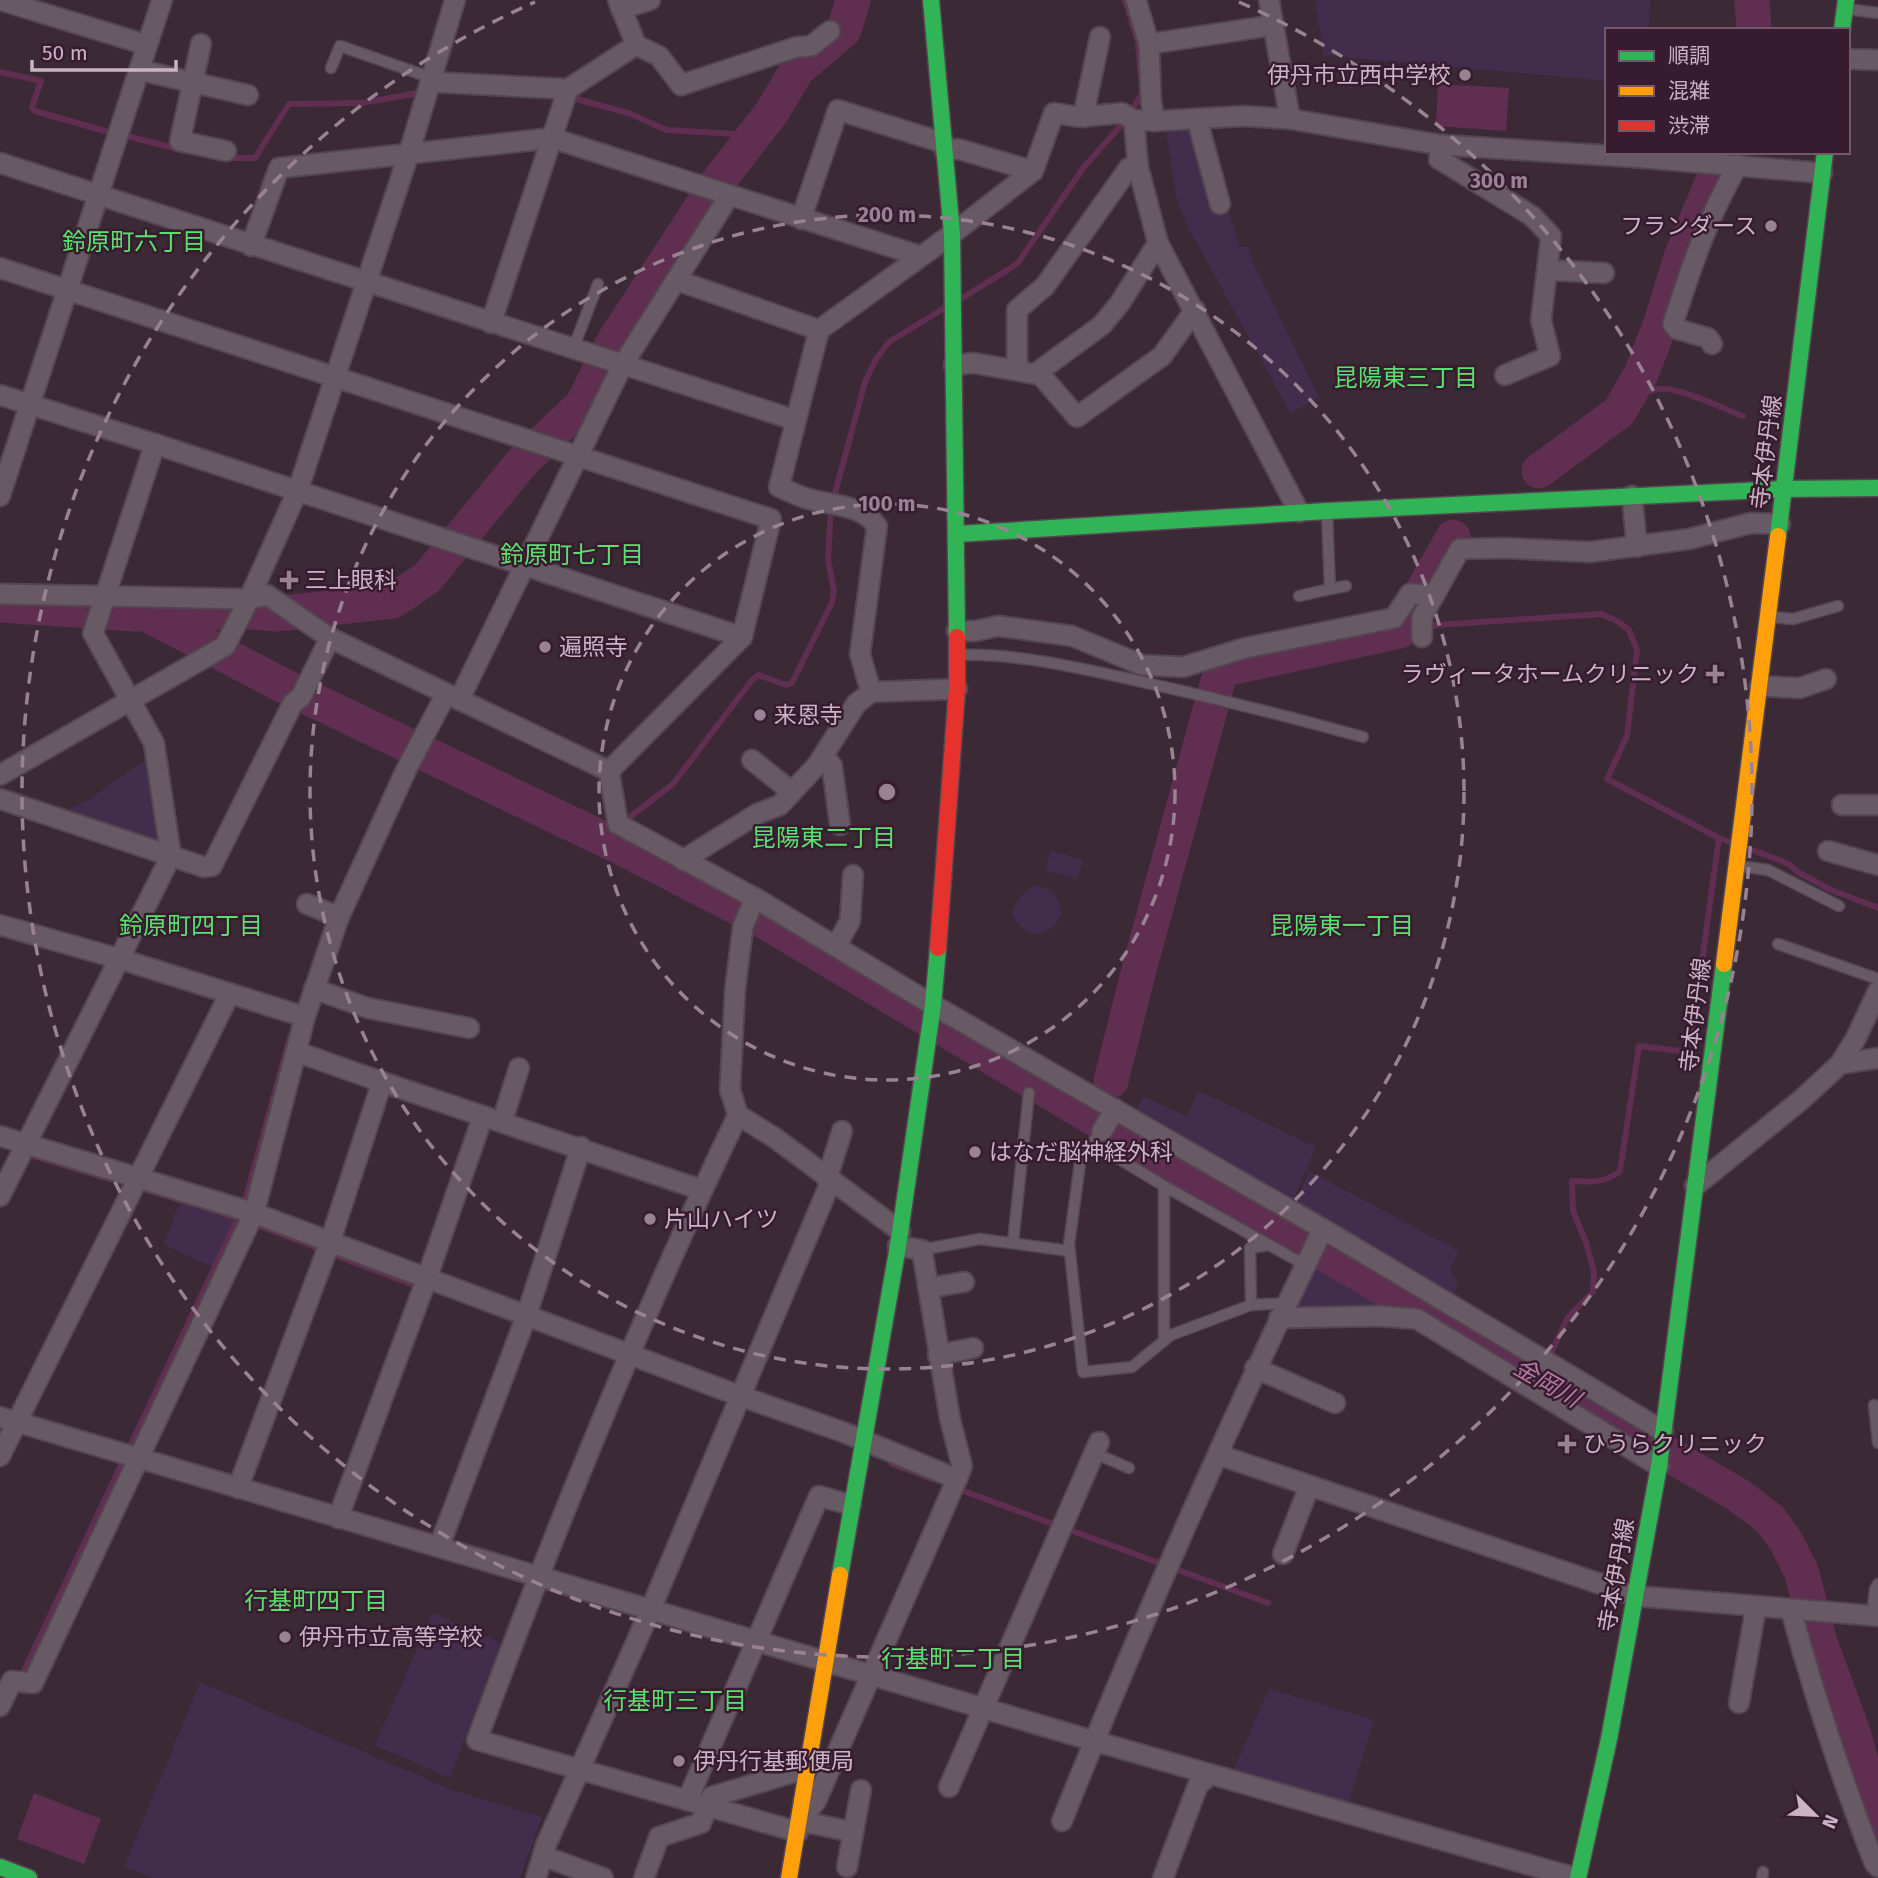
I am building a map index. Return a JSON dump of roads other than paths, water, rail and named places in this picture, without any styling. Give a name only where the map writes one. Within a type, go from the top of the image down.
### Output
[{"type":"street","points":[[0,496],[162,0]]},
{"type":"street","points":[[0,775],[217,650],[245,606],[298,490],[409,153],[455,0]]},
{"type":"street","points":[[650,0],[620,5],[636,45],[659,56],[681,85],[797,47],[811,46],[830,31]]},
{"type":"street","points":[[789,1878],[899,1238],[933,1005],[957,689],[952,234],[931,0]]},
{"type":"street","points":[[1136,0],[1149,44],[1151,102],[1155,121]]},
{"type":"street","points":[[1269,0],[1290,118]]},
{"type":"street","points":[[0,1],[147,46]]},
{"type":"street","points":[[1842,28],[1846,4]]},
{"type":"street","points":[[1149,44],[1274,25]]},
{"type":"street","points":[[1083,117],[1100,37]]},
{"type":"street","points":[[201,44],[180,141],[226,151]]},
{"type":"street","points":[[431,80],[568,89],[636,45]]},
{"type":"street","points":[[1850,59],[1878,60]]},
{"type":"street","points":[[139,70],[248,95]]},
{"type":"street","points":[[491,323],[568,89]]},
{"type":"street","points":[[801,219],[838,110],[944,147],[1033,171]]},
{"type":"street","points":[[609,771],[743,637],[819,330],[952,234],[1033,171],[1054,113],[1083,117],[1122,113],[1134,120],[1155,121],[1244,116],[1290,118],[1441,145],[1822,173]]},
{"type":"street","points":[[1197,119],[1220,204]]},
{"type":"street","points":[[1134,120],[1138,167],[1158,243],[1299,512]]},
{"type":"street","points":[[251,246],[279,168],[552,138],[920,256]]},
{"type":"street","points":[[1441,145],[1440,159],[1503,206],[1532,216],[1551,236],[1541,320],[1550,356],[1511,376]]},
{"type":"street","name":"寺本伊丹線","points":[[1577,1878],[1609,1739],[1659,1462],[1769,617],[1825,154]]},
{"type":"street","points":[[0,163],[795,420]]},
{"type":"street","points":[[1702,342],[1676,329],[1673,324],[1701,262],[1725,188],[1738,165]]},
{"type":"street","points":[[1017,369],[1017,310],[1045,286],[1129,169],[1138,167]]},
{"type":"street","points":[[0,1706],[6,1679],[33,1683],[254,1213],[305,1017],[338,917],[401,779],[453,697],[526,565],[577,456],[611,362],[676,280],[718,192]]},
{"type":"street","points":[[954,365],[974,363],[1035,374],[1102,325],[1120,303],[1158,243]]},
{"type":"street","points":[[0,268],[771,519]]},
{"type":"street","points":[[1548,270],[1604,273]]},
{"type":"street","points":[[676,280],[819,330]]},
{"type":"street","points":[[1038,372],[1077,417],[1162,356],[1195,310]]},
{"type":"street","points":[[0,395],[743,637]]},
{"type":"street","points":[[0,1196],[171,856],[154,743],[93,633],[155,444]]},
{"type":"street","points":[[779,487],[806,499],[839,504],[870,517],[877,526],[860,654],[871,692]]},
{"type":"street","points":[[957,534],[1299,512],[1785,489],[1878,488]]},
{"type":"street","points":[[1632,496],[1637,547]]},
{"type":"street","points":[[1422,637],[1422,617],[1461,549],[1591,552],[1689,539],[1751,523],[1780,524]]},
{"type":"street","points":[[0,594],[101,607],[245,606],[267,595],[330,638],[609,771]]},
{"type":"street","points":[[957,631],[975,631],[998,626],[1072,636],[1142,664],[1183,667],[1245,648],[1394,618],[1410,594],[1434,594]]},
{"type":"street","points":[[0,799],[204,867],[212,866],[293,703],[301,697],[330,638]]},
{"type":"street","points":[[1760,686],[1800,688],[1826,679]]},
{"type":"street","points":[[683,860],[757,814],[780,805],[824,756],[856,704],[871,692],[957,689]]},
{"type":"street","points":[[824,756],[832,765],[840,825]]},
{"type":"street","points":[[752,760],[792,792]]},
{"type":"street","points":[[609,771],[618,824],[755,898],[933,1005],[1105,1126],[1323,1229],[1662,1436]]},
{"type":"street","points":[[1842,805],[1878,805]]},
{"type":"street","points":[[1828,851],[1878,865]]},
{"type":"street","points":[[836,946],[850,920],[853,875]]},
{"type":"street","points":[[755,898],[743,926],[734,990],[730,1090],[738,1115],[775,1138],[899,1238],[922,1250],[938,1355],[962,1465],[816,1801],[799,1826]]},
{"type":"street","points":[[307,904],[338,917]]},
{"type":"street","points":[[1,929],[120,959],[305,1017]]},
{"type":"street","points":[[314,989],[368,1008],[469,1028]]},
{"type":"street","points":[[1695,1186],[1801,1100],[1840,1064],[1856,1038],[1878,990]]},
{"type":"street","points":[[0,1456],[9,1420],[138,1178],[229,995]]},
{"type":"street","points":[[297,1052],[702,1190]]},
{"type":"street","points":[[1840,1064],[1878,1058]]},
{"type":"street","points":[[502,1122],[519,1068]]},
{"type":"street","points":[[238,1488],[330,1241],[382,1082]]},
{"type":"street","points":[[738,1115],[628,1354],[537,1577],[477,1740],[708,1805],[799,1826],[853,1832]]},
{"type":"street","points":[[338,1518],[483,1116]]},
{"type":"street","points":[[536,1878],[829,1180],[842,1131]]},
{"type":"street","points":[[0,1136],[254,1213],[526,1317],[863,1440],[957,1479]]},
{"type":"street","points":[[439,1547],[526,1317],[581,1147]]},
{"type":"street","points":[[1062,1821],[1255,1368],[1323,1229]]},
{"type":"street","points":[[928,1288],[964,1282]]},
{"type":"street","points":[[1418,1319],[1431,1293]]},
{"type":"street","points":[[1283,1311],[1418,1319],[1659,1462]]},
{"type":"street","points":[[938,1355],[973,1348]]},
{"type":"street","points":[[1255,1368],[1335,1403]]},
{"type":"street","points":[[9,1420],[1210,1775],[1577,1878]]},
{"type":"street","points":[[948,1787],[1096,1448]]},
{"type":"street","points":[[1219,1455],[1636,1596],[1875,1616]]},
{"type":"street","points":[[1283,1554],[1309,1487]]},
{"type":"street","points":[[688,1799],[819,1496],[852,1505]]},
{"type":"street","points":[[1739,1703],[1756,1607]]},
{"type":"street","points":[[1802,1611],[1803,1656],[1855,1813],[1878,1867]]},
{"type":"street","points":[[644,1878],[659,1837],[701,1824],[711,1797],[808,1768]]},
{"type":"street","points":[[1163,1878],[1198,1786],[1210,1775]]},
{"type":"street","points":[[847,1867],[862,1790]]},
{"type":"street","points":[[543,1856],[603,1878]]},
{"type":"street","points":[[0,1867],[29,1878]]},
{"type":"lane","points":[[1846,4],[1878,13]]},
{"type":"lane","points":[[331,68],[340,46],[431,80]]},
{"type":"lane","points":[[572,349],[598,284]]},
{"type":"lane","points":[[1327,511],[1330,589]]},
{"type":"lane","points":[[1299,596],[1346,586]]},
{"type":"lane","points":[[1769,617],[1793,619],[1838,606]]},
{"type":"lane","points":[[957,655],[982,654],[1089,670],[1243,705],[1363,737]]},
{"type":"lane","points":[[1737,866],[1768,870],[1839,906]]},
{"type":"lane","points":[[1779,944],[1878,979]]},
{"type":"lane","points":[[1013,1242],[1029,1093]]},
{"type":"lane","points":[[1283,1311],[1251,1305],[1171,1335],[1132,1367],[1083,1372],[1069,1244],[1081,1156],[1105,1126],[1164,1186],[1305,1265]]},
{"type":"lane","points":[[1164,1186],[1164,1341]]},
{"type":"lane","points":[[919,1250],[980,1239],[1070,1251]]},
{"type":"lane","points":[[1251,1305],[1250,1248],[1269,1245]]},
{"type":"lane","points":[[1874,1405],[1878,1443]]},
{"type":"lane","points":[[1096,1448],[1129,1468]]},
{"type":"lane","points":[[1875,1616],[1875,1589],[1878,1584]]},
{"type":"waterway","points":[[0,605],[134,614],[276,614],[393,601],[427,578],[524,460],[582,405],[614,341],[717,183],[772,112],[797,70],[844,30],[853,0]]},
{"type":"waterway","points":[[1125,0],[1138,42],[1141,80]]},
{"type":"waterway","points":[[1752,0],[1754,28]]},
{"type":"waterway","points":[[0,72],[41,81],[32,107],[35,111],[105,131]]},
{"type":"waterway","points":[[959,300],[1017,264],[1084,167],[1122,124],[1142,91]]},
{"type":"waterway","points":[[227,158],[255,158],[289,104],[362,103],[423,92]]},
{"type":"waterway","points":[[569,97],[628,113],[667,130],[754,135]]},
{"type":"waterway","points":[[131,137],[185,151]]},
{"type":"waterway","points":[[1539,471],[1619,412],[1641,374],[1661,323],[1681,257],[1724,154]]},
{"type":"waterway","points":[[605,840],[673,784],[752,680],[759,675],[786,685],[792,683],[832,602],[834,591],[828,560],[831,508],[865,382],[876,359],[889,342],[946,307]]},
{"type":"waterway","points":[[1619,412],[1646,393],[1666,389],[1688,394],[1743,416]]},
{"type":"waterway","points":[[1111,1081],[1221,670],[1400,631],[1453,537]]},
{"type":"waterway","points":[[1400,631],[1404,633],[1436,625],[1601,614],[1617,621],[1629,630],[1637,650],[1627,736],[1607,779],[1733,843]]},
{"type":"waterway","name":"金岡川","points":[[148,615],[284,686],[618,846],[769,924],[1140,1146],[1738,1495],[1770,1519],[1787,1543],[1801,1571],[1820,1642],[1853,1732],[1878,1822]]},
{"type":"waterway","points":[[1539,1379],[1568,1317],[1593,1292],[1594,1272],[1586,1242],[1573,1211],[1572,1181],[1603,1180],[1620,1171],[1639,1046],[1686,1050],[1693,1027],[1719,838]]},
{"type":"waterway","points":[[1747,848],[1789,864],[1829,889],[1878,908]]},
{"type":"waterway","points":[[246,1197],[290,1037]]},
{"type":"waterway","points":[[26,1154],[119,1182]]},
{"type":"waterway","points":[[130,1446],[238,1218],[143,1189]]},
{"type":"waterway","points":[[257,1225],[320,1249]]},
{"type":"waterway","points":[[332,1254],[416,1286]]},
{"type":"waterway","points":[[892,1464],[933,1479]]},
{"type":"waterway","points":[[23,1673],[121,1465]]},
{"type":"waterway","points":[[958,1489],[1268,1603]]},
{"type":"place","name":"伊丹市立西中学校","points":[[1465,75]]},
{"type":"place","name":"フランダース","points":[[1771,226]]},
{"type":"place","name":"三上眼科","points":[[289,580]]},
{"type":"place","name":"遍照寺","points":[[545,647]]},
{"type":"place","name":"ラヴィータホームクリニック","points":[[1715,674]]},
{"type":"place","name":"来恩寺","points":[[760,715]]},
{"type":"place","name":"はなだ脳神経外科","points":[[975,1152]]},
{"type":"place","name":"片山ハイツ","points":[[650,1219]]},
{"type":"place","name":"ひうらクリニック","points":[[1567,1444]]},
{"type":"place","name":"伊丹市立高等学校","points":[[285,1637]]},
{"type":"place","name":"伊丹行基郵便局","points":[[679,1761]]},
{"type":"district","name":"鈴原町六丁目","points":[[134,242]]},
{"type":"district","name":"昆陽東三丁目","points":[[1406,378]]},
{"type":"district","name":"鈴原町七丁目","points":[[572,555]]},
{"type":"district","name":"昆陽東二丁目","points":[[824,838]]},
{"type":"district","name":"鈴原町四丁目","points":[[191,926]]},
{"type":"district","name":"昆陽東一丁目","points":[[1342,926]]},
{"type":"district","name":"行基町四丁目","points":[[316,1601]]},
{"type":"district","name":"行基町二丁目","points":[[953,1659]]},
{"type":"district","name":"行基町三丁目","points":[[675,1701]]}]
